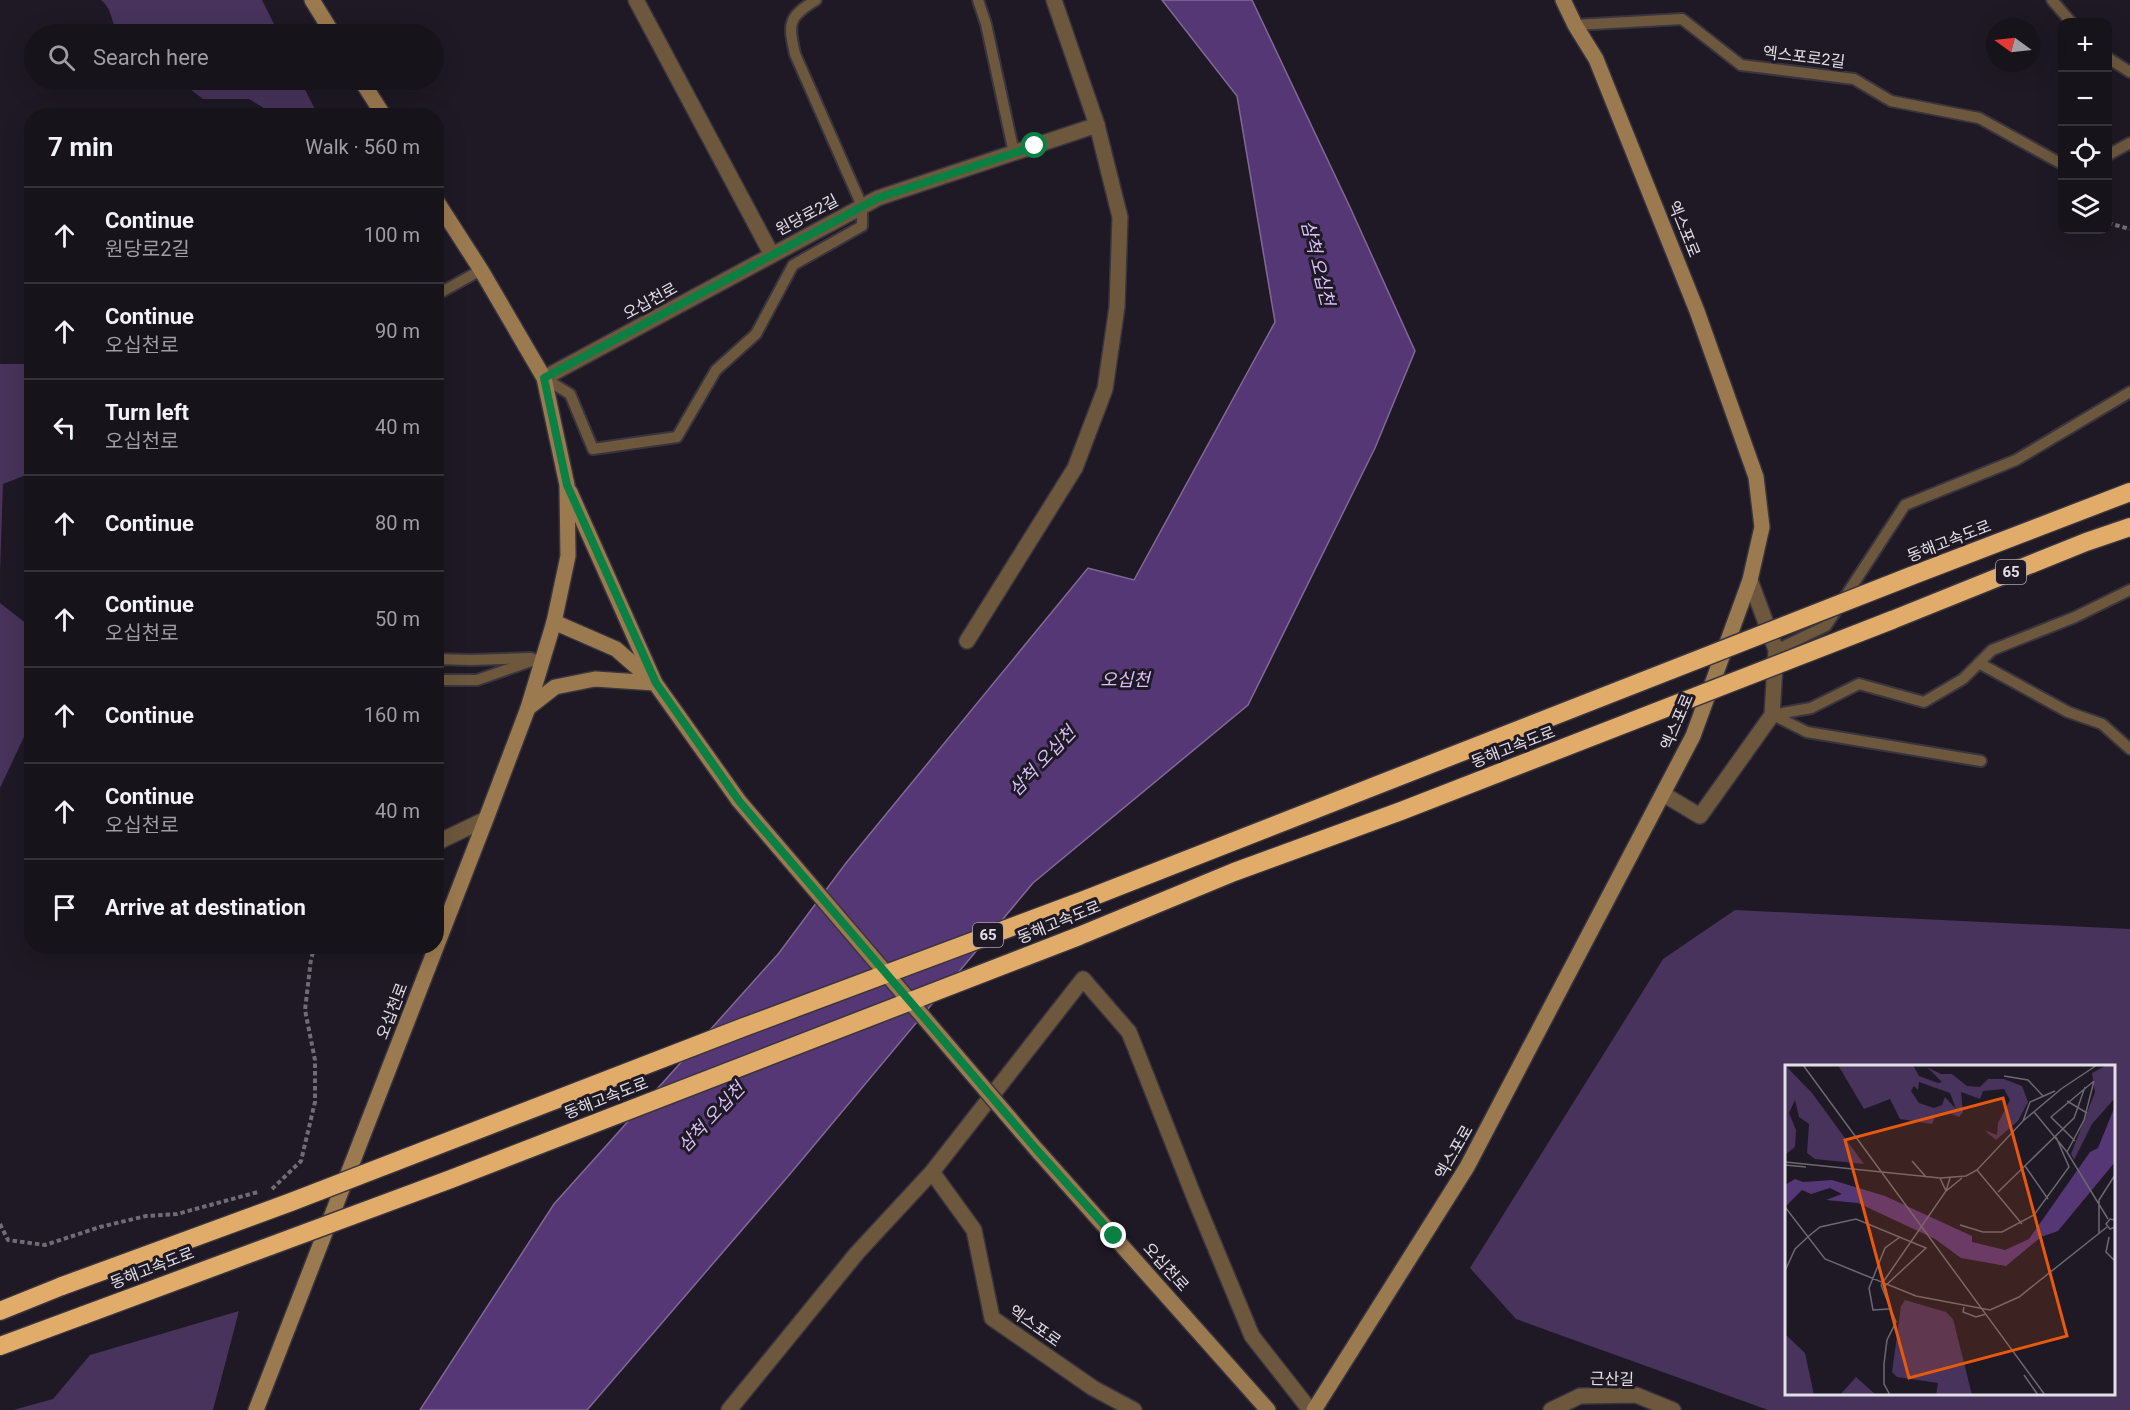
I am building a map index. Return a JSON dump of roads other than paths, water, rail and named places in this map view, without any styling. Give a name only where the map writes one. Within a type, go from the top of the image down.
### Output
[{"type":"highway","name":"동해고속도로","points":[[0,1311],[1083,900],[2130,492]]},
{"type":"highway","name":"동해고속도로","points":[[0,1346],[451,1179],[1079,936],[1234,872],[1412,806],[2130,526]]},
{"type":"street","points":[[312,0],[327,24]]},
{"type":"street","name":"원당로2길","points":[[636,0],[772,255],[878,198],[1098,125]]},
{"type":"street","points":[[967,641],[1075,468],[1105,389],[1117,307],[1120,217],[1098,125],[1054,0]]},
{"type":"street","name":"엑스포로","points":[[1312,1410],[1467,1167],[1693,736],[1750,580],[1762,526],[1756,477],[1697,311],[1596,59],[1563,0]]},
{"type":"street","points":[[367,90],[379,108]]},
{"type":"street","name":"오십천로","points":[[444,212],[481,270],[544,378],[567,485],[568,556],[554,622],[528,708],[444,927]]},
{"type":"street","name":"오십천로","points":[[544,378],[772,255]]},
{"type":"street","points":[[567,485],[656,683]]},
{"type":"street","points":[[1663,794],[1700,816],[1772,715],[1776,650],[1750,580]]},
{"type":"street","points":[[554,622],[616,649],[656,683]]},
{"type":"street","points":[[528,708],[555,687],[595,679],[656,683]]},
{"type":"street","name":"오십천로","points":[[656,683],[739,801],[1036,1149],[1268,1410]]},
{"type":"street","points":[[444,839],[486,819]]},
{"type":"street","name":"오십천로","points":[[256,1410],[433,954]]},
{"type":"street","points":[[729,1410],[856,1253],[932,1172],[1083,979],[1129,1032],[1252,1336],[1312,1410]]},
{"type":"street","name":"엑스포로","points":[[932,1172],[974,1230],[992,1318],[1093,1388],[1134,1410]]},
{"type":"street","name":"근산길","points":[[1551,1410],[1580,1396],[1636,1395],[1673,1410]]},
{"type":"lane","points":[[544,378],[570,394],[593,449],[677,437],[716,370],[756,334],[793,265],[862,226],[862,206],[795,54],[790,31],[796,12],[816,0]]},
{"type":"lane","points":[[978,0],[986,24],[1014,153]]},
{"type":"lane","points":[[2052,0],[2068,18]]},
{"type":"lane","name":"엑스포로2길","points":[[1575,25],[1682,19],[1741,65],[1854,79],[1891,101],[1979,118],[2058,162]]},
{"type":"lane","points":[[2112,61],[2130,72]]},
{"type":"lane","points":[[2112,153],[2130,143]]},
{"type":"lane","points":[[444,291],[481,270]]},
{"type":"lane","points":[[1776,650],[1826,626],[1905,505],[2016,460],[2130,392]]},
{"type":"lane","points":[[1772,715],[1811,708],[1859,684],[1924,702],[1963,679],[1992,650],[2075,617],[2130,590]]},
{"type":"lane","points":[[444,659],[543,657]]},
{"type":"lane","points":[[444,680],[477,680],[543,657]]},
{"type":"lane","points":[[1979,663],[2068,712],[2102,724],[2130,749]]},
{"type":"lane","points":[[1772,715],[1807,732],[1981,761]]},
{"type":"water","name":"오십천","points":[[1162,0],[1252,0],[1415,351],[1375,448],[1248,705],[1033,883],[790,1174],[587,1410],[420,1410],[554,1204],[779,953],[846,863],[1088,568],[1134,580],[1275,322],[1237,96]]},
{"type":"water label","name":"삼척 오십천","points":[[1318,263]]},
{"type":"water label","name":"삼척 오십천","points":[[1042,761]]},
{"type":"water label","name":"삼척 오십천","points":[[711,1117]]}]
